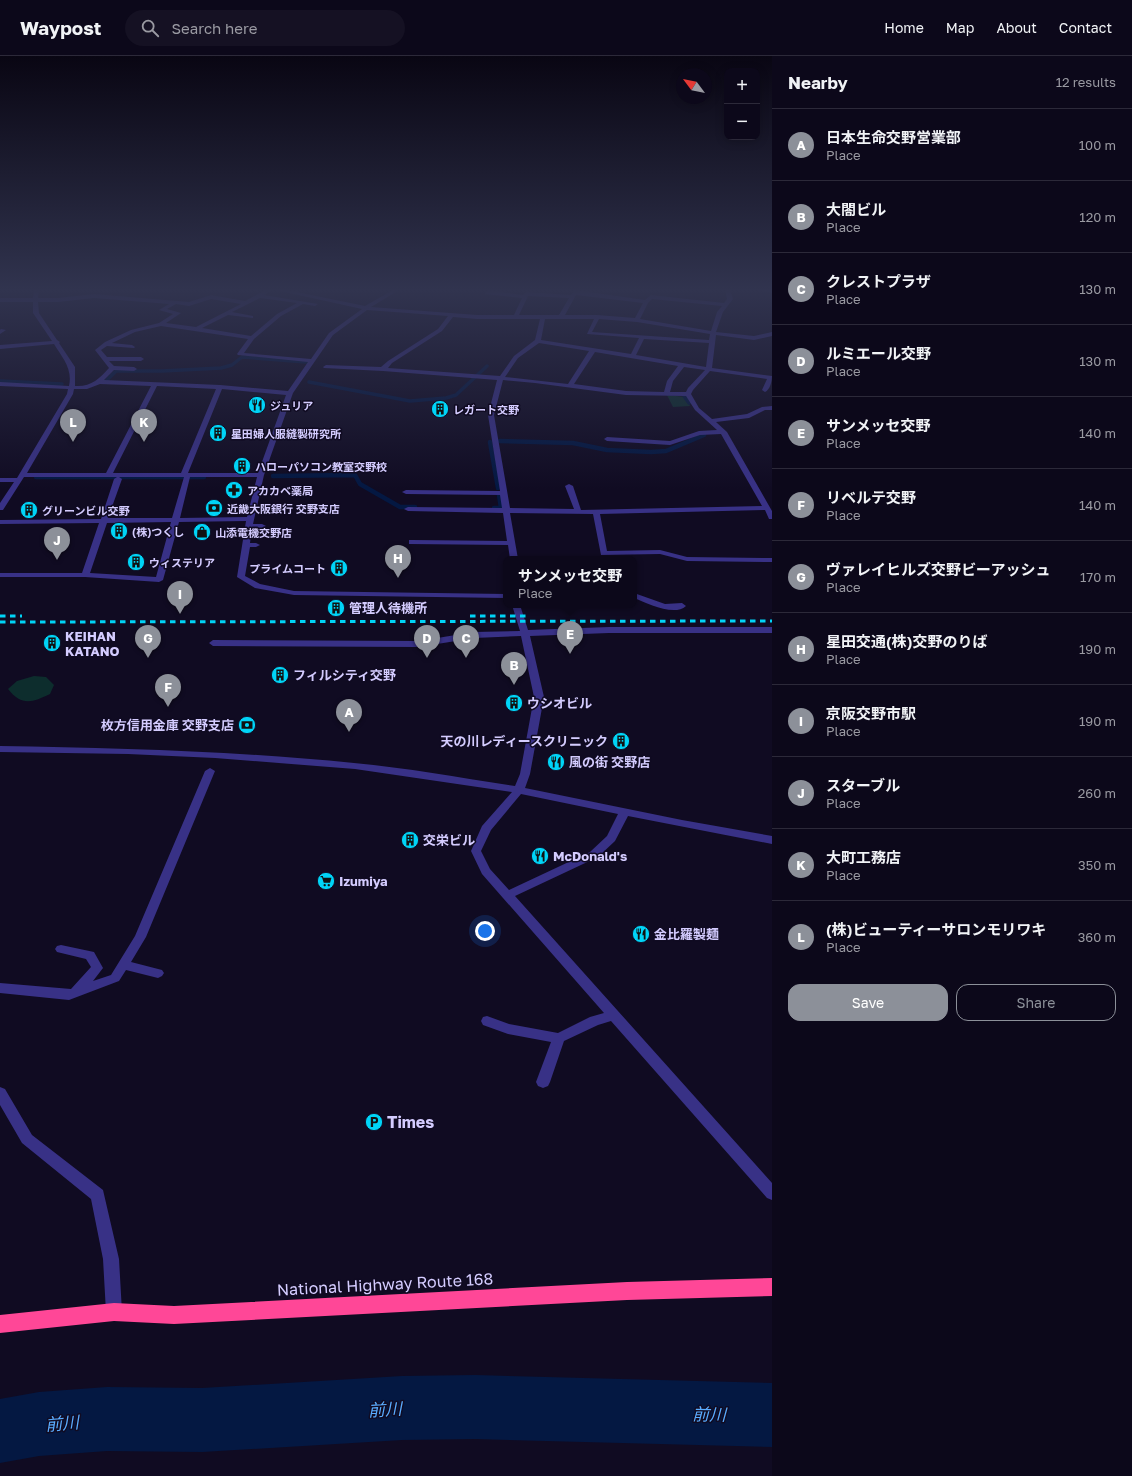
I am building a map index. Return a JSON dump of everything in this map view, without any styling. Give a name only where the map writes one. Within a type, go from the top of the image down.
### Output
[{"type":"highway","name":"National Highway Route 168","points":[[0,1324],[114,1312],[174,1315],[627,1291],[772,1286]]},
{"type":"street","points":[[0,508],[20,478],[70,394],[73,382],[72,367],[66,356]]},
{"type":"street","points":[[102,356],[112,368],[134,369]]},
{"type":"street","points":[[268,356],[313,360]]},
{"type":"street","points":[[316,356],[290,393],[261,475],[250,523],[241,577],[258,586],[294,593],[503,596]]},
{"type":"street","points":[[383,369],[399,356]]},
{"type":"street","points":[[514,556],[491,415],[500,380],[517,356]]},
{"type":"street","points":[[570,385],[589,356]]},
{"type":"street","points":[[634,356],[771,378],[764,390]]},
{"type":"street","points":[[688,394],[690,389],[709,369],[710,356]]},
{"type":"street","points":[[104,359],[141,359]]},
{"type":"street","points":[[667,393],[667,386],[683,364]]},
{"type":"street","points":[[326,367],[383,369],[570,385],[626,393],[688,394]]},
{"type":"street","points":[[0,384],[72,388],[87,387],[99,382],[112,368]]},
{"type":"street","points":[[99,382],[220,387],[290,393]]},
{"type":"street","points":[[109,474],[155,384]]},
{"type":"street","points":[[0,575],[85,575],[158,580],[186,477],[220,387]]},
{"type":"street","points":[[688,394],[697,409],[724,432],[772,518]]},
{"type":"street","points":[[711,421],[749,416],[764,408],[772,408]]},
{"type":"street","points":[[607,439],[670,443],[699,433],[724,432]]},
{"type":"street","points":[[0,480],[109,474],[186,477],[261,475]]},
{"type":"street","points":[[85,575],[118,478]]},
{"type":"street","points":[[569,486],[578,511]]},
{"type":"street","points":[[406,492],[504,493]]},
{"type":"street","points":[[408,509],[596,512],[767,508]]},
{"type":"street","points":[[596,512],[605,556],[660,552],[687,559],[772,560]]},
{"type":"street","points":[[0,522],[175,520],[250,523],[262,526]]},
{"type":"street","points":[[412,542],[512,543]]},
{"type":"street","points":[[246,545],[256,546]]},
{"type":"street","points":[[637,596],[664,607],[682,606]]},
{"type":"street","points":[[517,608],[525,633],[539,697],[525,774],[519,790],[486,829],[476,851],[486,871],[772,1193]]},
{"type":"street","points":[[214,644],[418,644],[474,635],[609,630],[772,630]]},
{"type":"street","points":[[0,749],[128,751],[231,756],[355,766],[519,790],[682,824],[772,840]]},
{"type":"street","points":[[0,988],[69,995],[115,978],[140,937],[210,771]]},
{"type":"street","points":[[507,895],[522,890],[539,880],[593,855],[609,842],[619,825],[624,812]]},
{"type":"street","points":[[60,950],[90,955],[96,968],[87,980],[69,995]]},
{"type":"street","points":[[123,965],[158,973]]},
{"type":"street","points":[[487,1021],[508,1029],[559,1038],[594,1021],[613,1015]]},
{"type":"street","points":[[543,1082],[559,1038]]},
{"type":"street","points":[[0,1092],[27,1139],[98,1195],[111,1259],[114,1312]]},
{"type":"green space","points":[[667,395],[685,397],[690,406],[673,407]]},
{"type":"green space","points":[[34,676],[46,677],[54,685],[50,694],[33,701],[23,701],[13,695],[8,689],[17,681]]},
{"type":"waterway","points":[[106,381],[116,371],[162,371],[221,368],[232,365],[242,357],[306,362]]},
{"type":"waterway","points":[[309,382],[410,401],[446,398],[456,395],[487,366]]},
{"type":"waterway","points":[[0,381],[62,384]]},
{"type":"waterway","points":[[684,396],[689,403]]},
{"type":"waterway","points":[[500,441],[573,443],[607,450],[651,452],[666,451],[704,435]]},
{"type":"waterway","points":[[490,442],[498,488]]},
{"type":"waterway","points":[[273,476],[355,475],[360,484],[400,507],[415,507]]},
{"type":"waterway","points":[[36,477],[204,477]]},
{"type":"waterway","points":[[494,508],[501,508],[499,495]]},
{"type":"waterway","name":"前川","points":[[0,1431],[39,1424],[107,1419],[202,1420],[402,1408],[475,1407],[772,1415]]},
{"type":"railway","points":[[0,616],[22,616]]},
{"type":"railway","points":[[470,616],[526,616]]},
{"type":"railway","points":[[0,622],[772,621]]},
{"type":"place","name":"ジュリア","points":[[257,405]]},
{"type":"place","name":"レガート交野","points":[[440,409]]},
{"type":"place","name":"星田婦人服縫製研究所","points":[[218,433]]},
{"type":"place","name":"(株)ビューティーサロンモリワキ","points":[[73,442]]},
{"type":"place","name":"大町工務店","points":[[144,442]]},
{"type":"place","name":"ハローパソコン教室交野校","points":[[242,466]]},
{"type":"place","name":"アカカベ薬局","points":[[234,490]]},
{"type":"place","name":"近畿大阪銀行 交野支店","points":[[214,508]]},
{"type":"place","name":"グリーンビル交野","points":[[29,510]]},
{"type":"place","name":"(株)つくし","points":[[119,531]]},
{"type":"place","name":"山添電機交野店","points":[[202,532]]},
{"type":"place","name":"スターブル","points":[[57,560]]},
{"type":"place","name":"ウィステリア","points":[[136,562]]},
{"type":"place","name":"プライムコート","points":[[339,568]]},
{"type":"place","name":"星田交通(株)交野のりば","points":[[398,578]]},
{"type":"place","name":"管理人待機所","points":[[336,608]]},
{"type":"place","name":"京阪交野市駅","points":[[180,614]]},
{"type":"place","name":"KEIHAN KATANO","points":[[52,643]]},
{"type":"place","name":"サンメッセ交野","points":[[570,654]]},
{"type":"place","name":"ヴァレイヒルズ交野ビーアッシュ","points":[[148,658]]},
{"type":"place","name":"ルミエール交野","points":[[427,658]]},
{"type":"place","name":"クレストプラザ","points":[[466,658]]},
{"type":"place","name":"フィルシティ交野","points":[[280,675]]},
{"type":"place","name":"大閤ビル","points":[[514,685]]},
{"type":"place","name":"ウシオビル","points":[[514,703]]},
{"type":"place","name":"リベルテ交野","points":[[168,707]]},
{"type":"place","name":"枚方信用金庫 交野支店","points":[[247,725]]},
{"type":"place","name":"日本生命交野営業部","points":[[349,732]]},
{"type":"place","name":"天の川レディースクリニック","points":[[621,741]]},
{"type":"place","name":"風の街 交野店","points":[[556,762]]},
{"type":"place","name":"交栄ビル","points":[[410,840]]},
{"type":"place","name":"McDonald's","points":[[540,856]]},
{"type":"place","name":"Izumiya","points":[[326,881]]},
{"type":"place","name":"金比羅製麺","points":[[641,934]]},
{"type":"place","name":"Times","points":[[374,1122]]}]
